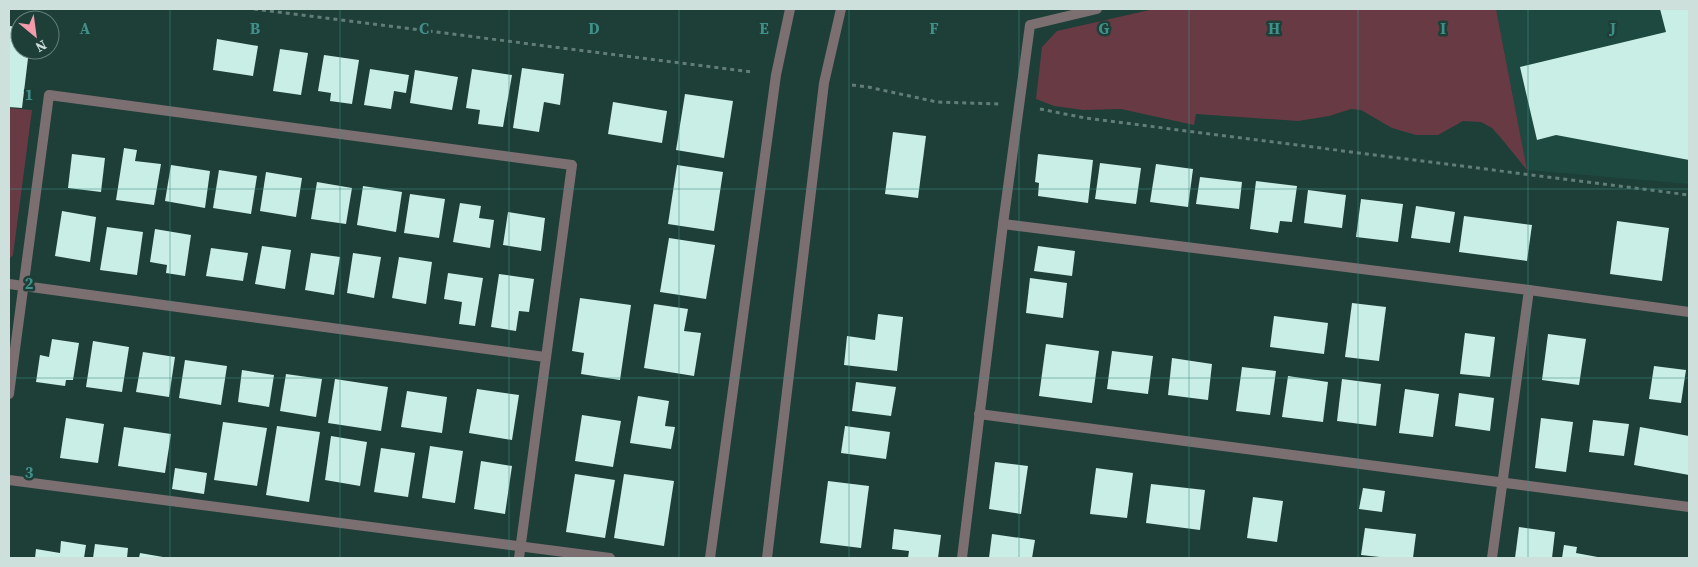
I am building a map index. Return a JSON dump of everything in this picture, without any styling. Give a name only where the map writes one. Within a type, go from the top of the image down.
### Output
[{"type":"street","points":[[710,558],[776,75],[790,9]]},
{"type":"street","points":[[767,558],[824,83],[841,9]]},
{"type":"street","points":[[962,558],[1003,224],[1021,106],[1030,25],[1097,9]]},
{"type":"street","points":[[9,394],[49,95],[572,165],[519,558]]},
{"type":"street","points":[[1003,224],[1689,312]]},
{"type":"street","points":[[9,284],[545,357]]},
{"type":"street","points":[[1492,558],[1529,290]]},
{"type":"street","points":[[979,414],[1689,506]]},
{"type":"street","points":[[9,480],[610,558]]},
{"type":"path","points":[[254,9],[752,72]]},
{"type":"path","points":[[852,84],[937,102],[1021,106],[1085,118],[1689,195]]},
{"type":"shaded area","points":[[1154,9],[1496,9],[1527,170],[1492,128],[1481,122],[1463,121],[1438,135],[1416,135],[1392,128],[1361,110],[1351,109],[1329,116],[1298,121],[1196,114],[1194,125],[1121,109],[1083,110],[1054,106],[1036,99],[1042,47],[1057,31]]},
{"type":"shaded area","points":[[1496,9],[1689,9],[1689,184],[1527,170]]},
{"type":"shaded area","points":[[9,108],[32,110],[13,255],[9,259]]},
{"type":"building","points":[[1660,9],[1689,9],[1689,160],[1556,135],[1537,140],[1520,67],[1666,32]]},
{"type":"building","points":[[9,26],[10,60],[28,60],[22,108],[9,107]]},
{"type":"building","points":[[217,39],[258,46],[253,76],[213,70]]},
{"type":"building","points":[[280,49],[308,53],[301,95],[273,91]]},
{"type":"building","points":[[324,55],[359,60],[352,104],[330,101],[331,93],[318,91]]},
{"type":"building","points":[[522,68],[564,74],[560,105],[544,102],[539,132],[513,128]]},
{"type":"building","points":[[370,69],[409,75],[406,93],[394,91],[391,109],[364,105]]},
{"type":"building","points":[[472,69],[512,75],[503,127],[478,124],[480,110],[466,108]]},
{"type":"building","points":[[415,70],[458,77],[452,110],[410,103]]},
{"type":"building","points":[[685,94],[733,101],[724,158],[676,150]]},
{"type":"building","points":[[613,102],[667,111],[662,143],[608,134]]},
{"type":"building","points":[[893,132],[926,136],[918,198],[885,194]]},
{"type":"building","points":[[124,148],[137,150],[135,161],[161,164],[154,205],[116,200]]},
{"type":"building","points":[[72,154],[105,158],[101,192],[68,188]]},
{"type":"building","points":[[1038,154],[1093,160],[1088,203],[1038,196],[1039,183],[1035,182]]},
{"type":"building","points":[[1100,163],[1141,168],[1136,204],[1095,199]]},
{"type":"building","points":[[1156,164],[1193,169],[1188,207],[1150,202]]},
{"type":"building","points":[[171,165],[210,171],[205,208],[165,201]]},
{"type":"building","points":[[677,165],[723,172],[714,231],[668,224]]},
{"type":"building","points":[[219,170],[257,176],[251,214],[213,208]]},
{"type":"building","points":[[266,172],[302,178],[296,217],[260,211]]},
{"type":"building","points":[[1200,177],[1242,182],[1239,209],[1196,204]]},
{"type":"building","points":[[1256,181],[1297,186],[1292,222],[1280,221],[1278,233],[1250,229]]},
{"type":"building","points":[[317,182],[352,188],[346,224],[311,219]]},
{"type":"building","points":[[363,186],[402,192],[396,232],[357,225]]},
{"type":"building","points":[[1308,190],[1346,195],[1342,228],[1304,223]]},
{"type":"building","points":[[410,194],[445,199],[439,238],[404,233]]},
{"type":"building","points":[[1361,199],[1403,204],[1398,242],[1356,237]]},
{"type":"building","points":[[460,203],[481,206],[479,218],[494,220],[490,248],[453,242]]},
{"type":"building","points":[[1416,206],[1455,212],[1450,243],[1411,238]]},
{"type":"building","points":[[62,211],[96,217],[90,262],[55,256]]},
{"type":"building","points":[[508,212],[545,218],[541,251],[503,245]]},
{"type":"building","points":[[1464,216],[1532,225],[1527,261],[1459,252]]},
{"type":"building","points":[[1617,221],[1669,228],[1662,281],[1610,274]]},
{"type":"building","points":[[107,227],[143,232],[137,275],[100,270]]},
{"type":"building","points":[[155,229],[191,235],[185,276],[166,273],[167,265],[150,262]]},
{"type":"building","points":[[669,238],[715,245],[706,299],[660,292]]},
{"type":"building","points":[[262,246],[291,250],[285,289],[255,284]]},
{"type":"building","points":[[1038,246],[1075,251],[1072,276],[1034,271]]},
{"type":"building","points":[[211,248],[248,253],[243,281],[206,276]]},
{"type":"building","points":[[311,253],[340,257],[334,295],[305,290]]},
{"type":"building","points":[[353,253],[381,257],[374,298],[347,293]]},
{"type":"building","points":[[399,257],[432,262],[426,304],[392,298]]},
{"type":"building","points":[[448,273],[483,278],[475,326],[459,324],[462,302],[444,299]]},
{"type":"building","points":[[499,274],[534,279],[529,312],[519,311],[516,331],[491,327]]},
{"type":"building","points":[[1030,278],[1067,283],[1063,318],[1026,313]]},
{"type":"building","points":[[580,298],[631,305],[620,380],[581,374],[584,353],[572,351]]},
{"type":"building","points":[[1352,303],[1386,307],[1379,361],[1345,357]]},
{"type":"building","points":[[654,304],[688,309],[684,331],[701,333],[694,376],[644,368]]},
{"type":"building","points":[[878,314],[903,317],[897,371],[844,365],[847,336],[875,340]]},
{"type":"building","points":[[1274,316],[1328,323],[1324,354],[1270,347]]},
{"type":"building","points":[[1465,333],[1495,337],[1490,377],[1460,374]]},
{"type":"building","points":[[1548,334],[1586,339],[1579,385],[1542,380]]},
{"type":"building","points":[[52,339],[79,343],[73,380],[66,380],[65,386],[36,382],[40,355],[49,357]]},
{"type":"building","points":[[93,341],[129,347],[122,392],[86,387]]},
{"type":"building","points":[[1046,344],[1099,351],[1092,403],[1039,396]]},
{"type":"building","points":[[1112,351],[1153,356],[1148,394],[1107,389]]},
{"type":"building","points":[[143,352],[175,357],[169,397],[136,392]]},
{"type":"building","points":[[1172,358],[1212,364],[1208,400],[1168,395]]},
{"type":"building","points":[[185,360],[227,366],[221,405],[179,398]]},
{"type":"building","points":[[1654,366],[1686,370],[1681,403],[1649,399]]},
{"type":"building","points":[[1242,367],[1276,371],[1270,415],[1236,411]]},
{"type":"building","points":[[242,370],[274,375],[269,407],[238,402]]},
{"type":"building","points":[[286,374],[322,379],[316,417],[280,411]]},
{"type":"building","points":[[1288,376],[1328,382],[1323,422],[1282,417]]},
{"type":"building","points":[[335,379],[388,387],[381,431],[328,423]]},
{"type":"building","points":[[1342,379],[1381,384],[1376,426],[1337,421]]},
{"type":"building","points":[[856,382],[896,387],[891,416],[852,411]]},
{"type":"building","points":[[477,389],[519,395],[512,440],[469,433]]},
{"type":"building","points":[[1405,389],[1439,394],[1433,437],[1399,433]]},
{"type":"building","points":[[407,391],[447,397],[442,433],[401,427]]},
{"type":"building","points":[[1459,393],[1494,398],[1490,431],[1455,426]]},
{"type":"building","points":[[638,396],[669,401],[665,426],[675,427],[671,449],[630,443]]},
{"type":"building","points":[[582,415],[621,421],[613,467],[575,461]]},
{"type":"building","points":[[66,418],[104,424],[98,463],[60,458]]},
{"type":"building","points":[[1541,418],[1573,422],[1566,472],[1535,468]]},
{"type":"building","points":[[1593,420],[1629,424],[1624,456],[1589,452]]},
{"type":"building","points":[[223,422],[267,428],[257,486],[214,480]]},
{"type":"building","points":[[277,426],[320,432],[309,502],[266,495]]},
{"type":"building","points":[[845,426],[890,432],[886,459],[841,453]]},
{"type":"building","points":[[124,427],[171,434],[165,473],[118,466]]},
{"type":"building","points":[[1640,427],[1689,436],[1689,475],[1634,465]]},
{"type":"building","points":[[331,436],[367,442],[360,486],[325,480]]},
{"type":"building","points":[[430,446],[463,451],[455,503],[422,498]]},
{"type":"building","points":[[381,448],[415,453],[408,497],[374,492]]},
{"type":"building","points":[[481,461],[512,466],[505,514],[474,509]]},
{"type":"building","points":[[995,462],[1028,466],[1021,514],[989,509]]},
{"type":"building","points":[[175,468],[207,473],[204,494],[172,489]]},
{"type":"building","points":[[1096,468],[1133,473],[1127,518],[1090,514]]},
{"type":"building","points":[[575,474],[615,480],[605,538],[566,532]]},
{"type":"building","points":[[624,474],[674,481],[664,546],[614,538]]},
{"type":"building","points":[[828,481],[869,486],[861,548],[820,543]]},
{"type":"building","points":[[1151,484],[1205,490],[1200,530],[1146,523]]},
{"type":"building","points":[[1363,488],[1385,491],[1382,512],[1359,509]]},
{"type":"building","points":[[1253,497],[1283,501],[1277,542],[1247,538]]},
{"type":"building","points":[[1519,527],[1555,532],[1552,558],[1515,558]]},
{"type":"building","points":[[1365,528],[1416,534],[1413,558],[1361,555]]},
{"type":"building","points":[[894,529],[941,535],[938,558],[908,558],[909,551],[892,549]]},
{"type":"building","points":[[992,534],[1035,540],[1032,558],[989,558]]},
{"type":"building","points":[[61,541],[86,545],[84,558],[35,558],[36,549],[60,553]]},
{"type":"building","points":[[95,544],[128,548],[127,558],[93,558]]},
{"type":"building","points":[[1564,545],[1577,547],[1576,553],[1603,558],[1562,558]]},
{"type":"building","points":[[140,553],[163,557],[163,558],[139,558]]}]
